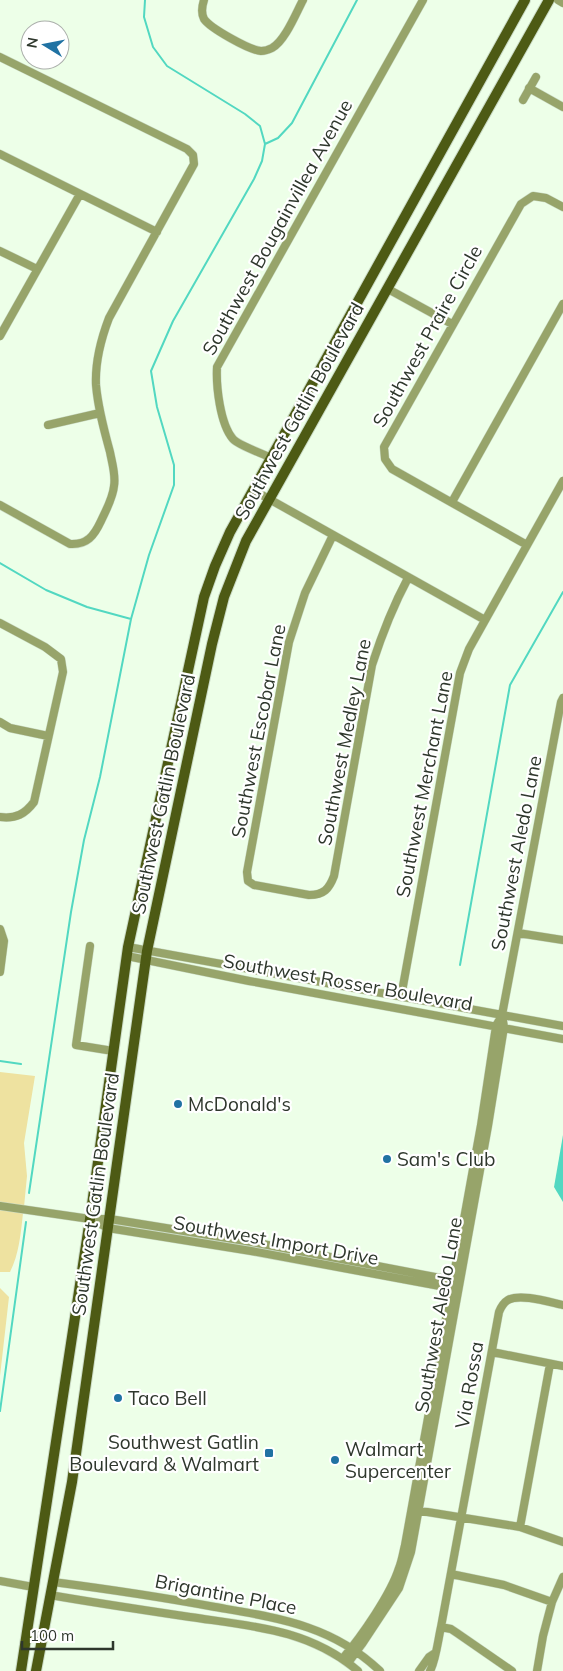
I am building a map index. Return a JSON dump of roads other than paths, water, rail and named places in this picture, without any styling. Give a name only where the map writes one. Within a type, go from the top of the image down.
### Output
[{"type":"main road","name":"Southwest Gatlin Boulevard","points":[[21,1671],[90,1219],[127,952],[204,596],[230,532],[525,0]]},
{"type":"main road","name":"Southwest Gatlin Boulevard","points":[[36,1671],[73,1475],[147,955],[210,654],[232,573],[246,541],[269,499],[549,0]]},
{"type":"street","points":[[204,0],[203,16],[210,26],[252,49],[266,51],[281,40],[303,0]]},
{"type":"street","name":"Southwest Bougainvillea Avenue","points":[[272,458],[234,440],[225,426],[216,380],[217,367],[423,0]]},
{"type":"street","points":[[558,0],[563,3]]},
{"type":"street","points":[[0,57],[187,149],[194,159],[193,168],[109,318],[100,342],[96,380],[100,413],[115,474],[115,485],[96,532],[87,542],[70,544],[0,505]]},
{"type":"street","points":[[523,100],[536,77]]},
{"type":"street","points":[[529,88],[563,107]]},
{"type":"street","points":[[0,154],[157,232]]},
{"type":"street","points":[[0,336],[80,194]]},
{"type":"street","name":"Southwest Praire Circle","points":[[527,545],[392,469],[385,459],[384,447],[520,204],[533,196],[546,198],[563,207]]},
{"type":"street","points":[[0,251],[37,269]]},
{"type":"street","points":[[388,289],[452,324]]},
{"type":"street","points":[[452,502],[563,304]]},
{"type":"street","points":[[48,425],[100,413]]},
{"type":"street","name":"Southwest Merchant Lane","points":[[401,997],[458,680],[463,662],[563,481]]},
{"type":"street","points":[[253,490],[485,620]]},
{"type":"street","name":"Southwest Escobar Lane","points":[[330,886],[324,893],[310,895],[254,886],[248,881],[247,872],[289,642],[305,593],[333,535]]},
{"type":"street","name":"Southwest Medley Lane","points":[[330,886],[334,876],[372,665],[389,617],[408,578]]},
{"type":"street","points":[[0,622],[45,647],[61,659],[62,672],[34,802],[27,811],[16,818],[1,818]]},
{"type":"street","name":"Southwest Aledo Lane","points":[[346,1660],[354,1650],[383,1600],[399,1568],[415,1510],[481,1125],[563,698]]},
{"type":"street","points":[[0,722],[10,728],[48,736]]},
{"type":"street","points":[[0,929],[4,941],[0,972]]},
{"type":"street","points":[[518,933],[563,940]]},
{"type":"street","points":[[90,946],[76,1045],[113,1051]]},
{"type":"street","name":"Southwest Rosser Boulevard","points":[[127,952],[563,1026]]},
{"type":"street","name":"Southwest Rosser Boulevard","points":[[147,955],[249,981],[563,1038]]},
{"type":"street","name":"Southwest Import Drive","points":[[0,1206],[90,1219],[251,1252],[455,1285]]},
{"type":"street","name":"Via Rossa","points":[[430,1671],[435,1661],[435,1653],[442,1627],[499,1312],[510,1299],[519,1297],[563,1305]]},
{"type":"street","points":[[492,1352],[563,1366]]},
{"type":"street","points":[[520,1527],[550,1364]]},
{"type":"street","points":[[415,1510],[520,1527],[563,1542]]},
{"type":"street","points":[[451,1574],[504,1585],[552,1602]]},
{"type":"street","points":[[537,1671],[543,1636],[552,1602],[563,1576]]},
{"type":"street","points":[[0,1581],[33,1587]]},
{"type":"street","name":"Brigantine Place","points":[[53,1582],[172,1598],[287,1620],[313,1628],[354,1650],[380,1671]]},
{"type":"street","name":"Brigantine Place","points":[[50,1595],[280,1631],[321,1646],[346,1660],[358,1671]]},
{"type":"street","points":[[442,1627],[451,1629],[512,1671]]},
{"type":"street","name":"Via Rossa","points":[[419,1671],[429,1657],[435,1653]]},
{"type":"water","points":[[563,1135],[563,1202],[554,1187]]},
{"type":"waterway","points":[[29,1193],[71,912],[84,840],[100,777],[131,619],[149,555],[174,485],[174,465],[157,407],[151,371],[173,321],[254,179],[262,161],[265,144],[260,126],[245,114],[167,66],[153,47],[144,17],[145,0]]},
{"type":"waterway","points":[[265,144],[278,138],[292,123],[357,0]]},
{"type":"waterway","points":[[0,563],[46,590],[87,607],[131,619]]},
{"type":"waterway","points":[[460,965],[510,685],[563,592]]},
{"type":"waterway","points":[[0,1061],[21,1064]]},
{"type":"waterway","points":[[0,1411],[26,1222]]},
{"type":"place","name":"McDonald's","points":[[178,1104]]},
{"type":"place","name":"Sam's Club","points":[[387,1159]]},
{"type":"place","name":"Taco Bell","points":[[118,1398]]},
{"type":"place","name":"Southwest Gatlin Boulevard & Walmart","points":[[269,1453]]},
{"type":"place","name":"Walmart Supercenter","points":[[335,1460]]}]
